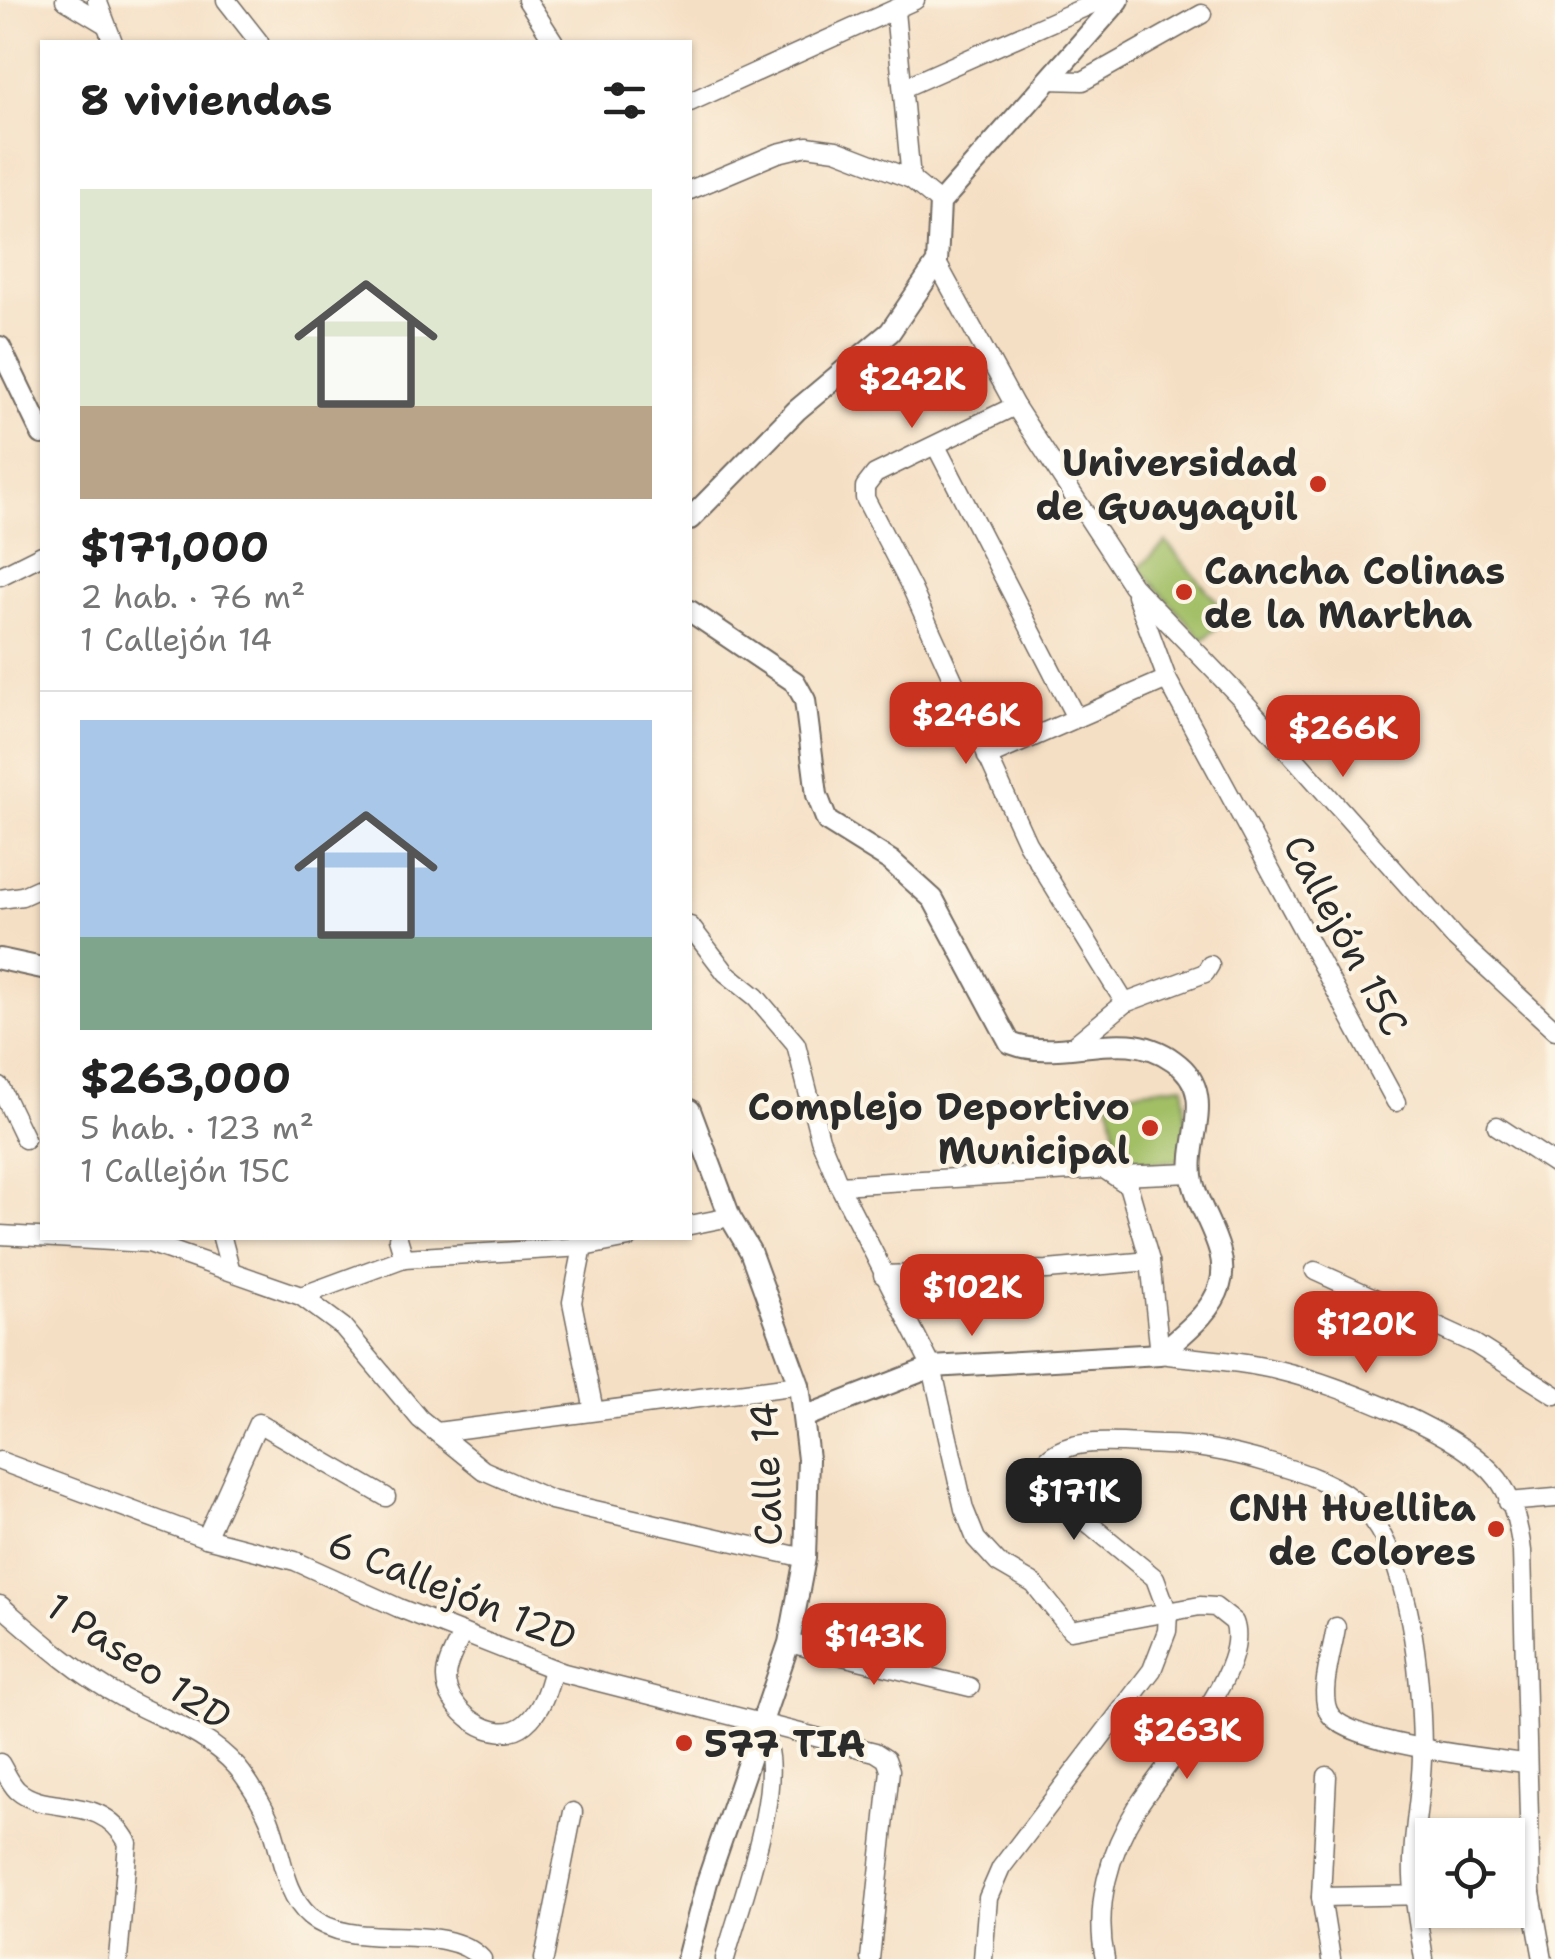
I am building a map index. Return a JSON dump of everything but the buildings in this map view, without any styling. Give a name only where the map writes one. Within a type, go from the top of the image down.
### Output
[{"type":"street","points":[[66,0],[104,24]]},
{"type":"street","points":[[97,0],[113,40]]},
{"type":"street","points":[[226,0],[257,40]]},
{"type":"street","points":[[528,0],[553,40]]},
{"type":"street","points":[[692,101],[916,0]]},
{"type":"street","points":[[902,88],[1101,0]]},
{"type":"street","points":[[692,516],[798,410],[890,332],[937,263],[940,203],[1119,0]]},
{"type":"street","points":[[895,11],[912,179]]},
{"type":"street","points":[[1048,80],[1082,81],[1202,14]]},
{"type":"street","points":[[692,189],[807,146],[836,150],[912,179],[940,203]]},
{"type":"street","points":[[937,263],[1015,406],[1132,585],[1240,697],[1455,938],[1555,1030]]},
{"type":"street","points":[[0,347],[40,430]]},
{"type":"street","points":[[1015,406],[875,474],[866,487],[865,498],[912,589],[1027,843],[1125,1003]]},
{"type":"street","points":[[936,446],[1075,716]]},
{"type":"street","points":[[0,576],[40,556]]},
{"type":"street","name":"Callejón 15C","points":[[1132,585],[1168,679],[1396,1102]]},
{"type":"street","points":[[692,613],[795,682],[804,700],[817,795],[826,821],[891,861],[933,900],[967,955],[1000,1032],[1010,1043],[1026,1049],[1124,1042],[1175,1061],[1192,1083],[1201,1108],[1192,1172],[1220,1255],[1220,1286],[1188,1330],[1160,1354]]},
{"type":"street","points":[[988,757],[1075,716],[1168,679]]},
{"type":"street","points":[[0,899],[40,888]]},
{"type":"street","points":[[692,929],[726,973],[756,997],[796,1044],[820,1139],[839,1185],[932,1367],[964,1510],[976,1539],[998,1563],[1034,1584],[1065,1626],[1078,1631],[1215,1606],[1234,1622],[1238,1645],[1214,1696],[1188,1741],[1137,1807],[1118,1847],[1098,1915],[1105,1959]]},
{"type":"street","points":[[0,958],[40,968]]},
{"type":"street","points":[[1073,1046],[1125,1003],[1205,973],[1210,965]]},
{"type":"street","points":[[0,1087],[25,1139]]},
{"type":"street","name":"Calle 14","points":[[687,1959],[707,1882],[789,1643],[805,1558],[808,1459],[799,1386],[750,1251],[730,1218],[692,1115]]},
{"type":"street","points":[[1497,1126],[1555,1164]]},
{"type":"street","points":[[839,1185],[1104,1169],[1119,1176],[1128,1185],[1150,1260],[1160,1354]]},
{"type":"street","points":[[1119,1176],[1192,1172]]},
{"type":"street","points":[[692,1225],[730,1218]]},
{"type":"street","points":[[0,1235],[40,1237]]},
{"type":"street","points":[[92,1240],[148,1243],[230,1268],[301,1296],[343,1327],[436,1432],[483,1470],[551,1500],[805,1558]]},
{"type":"street","points":[[223,1240],[230,1268]]},
{"type":"street","points":[[399,1240],[404,1258]]},
{"type":"street","points":[[301,1296],[404,1258],[580,1242],[572,1302],[594,1411]]},
{"type":"street","points":[[882,1275],[1047,1270],[1150,1260]]},
{"type":"street","points":[[1316,1270],[1475,1344],[1555,1395]]},
{"type":"street","points":[[804,1417],[932,1367],[1160,1354],[1281,1371],[1411,1418],[1474,1456],[1500,1481],[1519,1523],[1531,1892],[1543,1959]]},
{"type":"street","points":[[436,1432],[799,1386]]},
{"type":"street","points":[[206,1538],[258,1423],[386,1497]]},
{"type":"street","points":[[983,1959],[988,1898],[1001,1868],[1152,1670],[1167,1631],[1168,1614],[1147,1570],[1048,1490],[1043,1465],[1051,1454],[1082,1445],[1191,1445],[1310,1474],[1362,1508],[1393,1559],[1414,1645],[1422,1818]]},
{"type":"street","name":"6 Callejón 12D","points":[[0,1461],[206,1538],[294,1561],[554,1669],[762,1727],[875,1752],[886,1759],[890,1770],[870,1959]]},
{"type":"street","points":[[1508,1502],[1555,1498]]},
{"type":"street","name":"1 Paseo 12D","points":[[0,1605],[120,1697],[186,1725],[237,1768],[269,1819],[294,1894],[307,1914],[325,1926],[401,1940],[452,1940],[471,1948],[482,1959]]},
{"type":"street","points":[[1336,1627],[1326,1697],[1329,1714],[1346,1727],[1422,1750],[1524,1763]]},
{"type":"street","points":[[462,1633],[446,1675],[449,1696],[465,1718],[494,1729],[524,1726],[544,1700],[554,1669]]},
{"type":"street","points":[[789,1643],[970,1687]]},
{"type":"street","points":[[725,1959],[770,1788],[768,1745],[762,1727]]},
{"type":"street","points":[[0,1763],[24,1794],[106,1816],[119,1826],[128,1843],[118,1959]]},
{"type":"street","points":[[1327,1776],[1321,1897],[1330,1959]]},
{"type":"street","points":[[544,1959],[574,1812]]},
{"type":"street","points":[[1525,1892],[1531,1892]]},
{"type":"street","points":[[1321,1897],[1415,1896]]},
{"type":"street","points":[[1424,1928],[1424,1959]]},
{"type":"green space","name":"Cancha Colinas de la Martha","points":[[1166,542],[1229,616],[1203,640],[1139,568]]},
{"type":"green space","name":"Complejo Deportivo Municipal","points":[[1184,1085],[1187,1161],[1120,1163],[1108,1094]]},
{"type":"place","name":"Universidad de Guayaquil","points":[[1318,484]]},
{"type":"place","name":"Cancha Colinas de la Martha","points":[[1184,592]]},
{"type":"place","name":"Complejo Deportivo Municipal","points":[[1150,1128]]},
{"type":"place","name":"CNH Huellita de Colores","points":[[1496,1529]]},
{"type":"place","name":"577 TIA","points":[[684,1743]]}]
